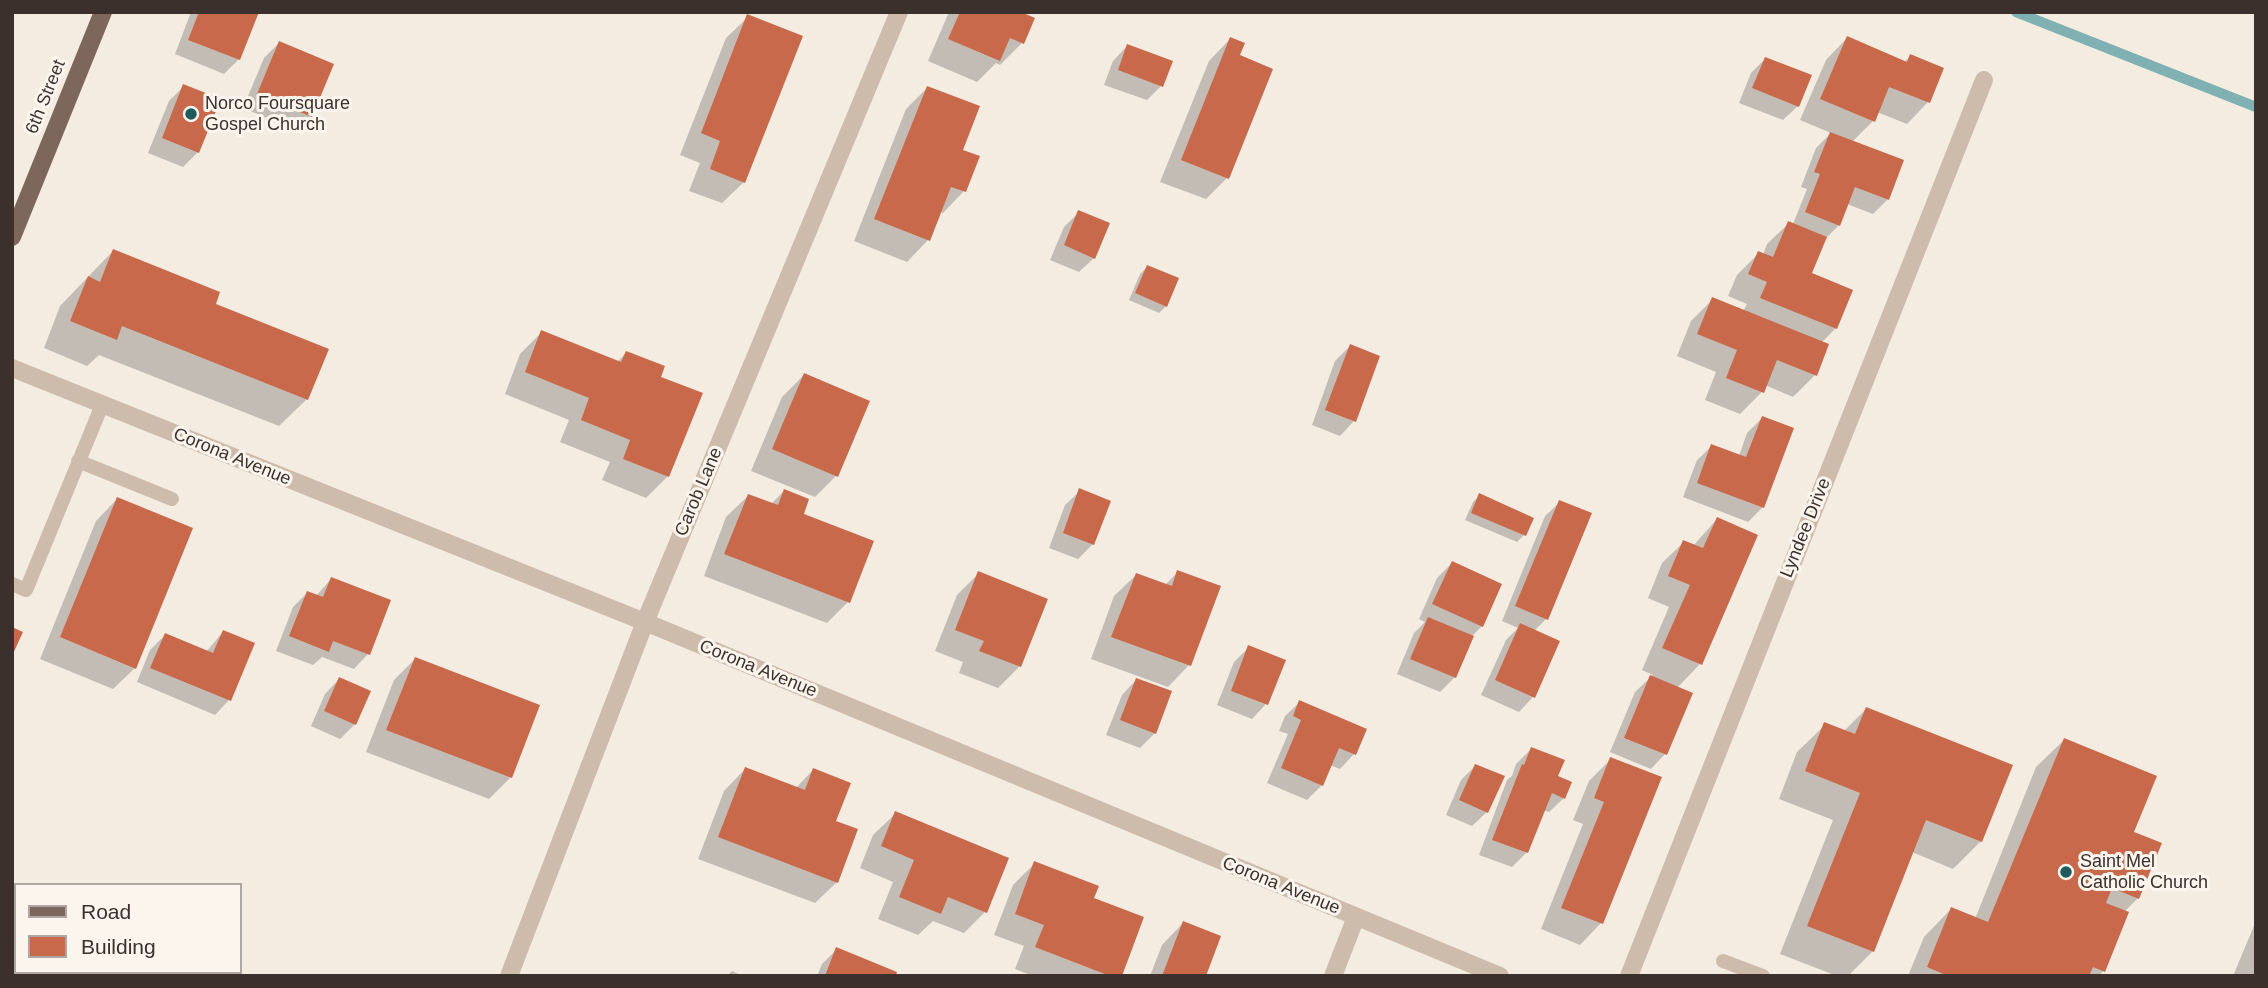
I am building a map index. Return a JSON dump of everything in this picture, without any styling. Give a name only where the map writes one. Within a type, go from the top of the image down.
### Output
[{"type":"main road","name":"6th Street","points":[[12,237],[103,12]]},
{"type":"street","name":"Carob Lane","points":[[509,976],[645,622],[899,12]]},
{"type":"street","name":"Lyndee Drive","points":[[1629,976],[1984,80]]},
{"type":"street","name":"Corona Avenue","points":[[12,368],[645,622],[1500,976]]},
{"type":"street","points":[[1333,976],[1356,917]]},
{"type":"lane","points":[[12,584],[26,590],[102,404]]},
{"type":"lane","points":[[78,461],[172,499]]},
{"type":"lane","points":[[1723,961],[1763,976]]},
{"type":"building","points":[[199,12],[259,12],[240,60],[188,40]]},
{"type":"building","points":[[960,12],[1021,12],[1035,18],[1024,44],[1010,38],[1000,61],[948,39]]},
{"type":"building","points":[[747,14],[803,36],[745,183],[710,169],[720,141],[701,133]]},
{"type":"building","points":[[1847,36],[1907,62],[1910,54],[1944,68],[1930,103],[1889,87],[1875,122],[1820,99]]},
{"type":"building","points":[[1230,37],[1245,43],[1240,55],[1273,69],[1229,179],[1181,160]]},
{"type":"building","points":[[279,41],[334,64],[312,117],[257,94]]},
{"type":"building","points":[[1127,44],[1173,61],[1163,87],[1118,70]]},
{"type":"building","points":[[1765,57],[1812,75],[1799,107],[1752,88]]},
{"type":"building","points":[[183,84],[221,99],[199,153],[162,138]]},
{"type":"building","points":[[927,86],[980,106],[963,150],[980,156],[966,192],[951,187],[930,241],[874,219]]},
{"type":"building","points":[[1830,132],[1904,160],[1889,200],[1855,187],[1840,226],[1805,212],[1820,174],[1814,172]]},
{"type":"building","points":[[1078,210],[1110,223],[1095,259],[1064,245]]},
{"type":"building","points":[[1788,221],[1827,237],[1812,273],[1853,290],[1837,329],[1760,298],[1767,282],[1748,274],[1758,251],[1773,257]]},
{"type":"building","points":[[113,249],[220,292],[216,304],[329,349],[308,400],[122,326],[117,340],[70,321],[88,276],[100,282]]},
{"type":"building","points":[[1147,265],[1179,278],[1167,307],[1135,293]]},
{"type":"building","points":[[1712,297],[1829,344],[1817,376],[1777,360],[1764,393],[1726,378],[1737,350],[1697,334]]},
{"type":"building","points":[[541,330],[621,362],[626,351],[665,366],[661,377],[703,393],[669,477],[623,459],[630,440],[581,420],[589,398],[525,372]]},
{"type":"building","points":[[1350,344],[1380,356],[1356,422],[1325,410]]},
{"type":"building","points":[[804,373],[870,401],[838,477],[772,449]]},
{"type":"building","points":[[1762,416],[1794,428],[1764,508],[1697,483],[1711,444],[1746,457]]},
{"type":"building","points":[[1079,488],[1111,501],[1094,545],[1063,533]]},
{"type":"building","points":[[784,489],[809,499],[804,514],[874,541],[850,603],[724,554],[748,494],[778,505]]},
{"type":"building","points":[[1479,493],[1534,518],[1526,536],[1471,513]]},
{"type":"building","points":[[117,497],[193,528],[136,669],[60,637]]},
{"type":"building","points":[[1559,500],[1592,513],[1548,620],[1515,606]]},
{"type":"building","points":[[1717,517],[1758,535],[1702,665],[1662,648],[1690,585],[1668,576],[1683,540],[1703,548]]},
{"type":"building","points":[[1452,561],[1502,584],[1483,627],[1432,604]]},
{"type":"building","points":[[1177,570],[1221,586],[1191,666],[1111,637],[1136,573],[1172,586]]},
{"type":"building","points":[[978,571],[1048,599],[1021,667],[979,651],[984,641],[955,630]]},
{"type":"building","points":[[331,577],[391,600],[370,655],[333,641],[329,652],[289,636],[307,591],[323,597]]},
{"type":"building","points":[[1428,617],[1474,636],[1456,678],[1410,659]]},
{"type":"building","points":[[1520,623],[1560,641],[1535,698],[1495,680]]},
{"type":"building","points":[[12,627],[23,632],[12,656]]},
{"type":"building","points":[[223,630],[255,643],[231,701],[150,668],[165,633],[213,653]]},
{"type":"building","points":[[1248,645],[1286,660],[1268,705],[1231,691]]},
{"type":"building","points":[[415,657],[540,705],[512,778],[386,730]]},
{"type":"building","points":[[1650,675],[1693,693],[1667,755],[1624,738]]},
{"type":"building","points":[[339,677],[371,691],[356,725],[324,711]]},
{"type":"building","points":[[1136,678],[1172,691],[1156,734],[1120,720]]},
{"type":"building","points":[[1299,700],[1367,729],[1356,755],[1339,748],[1323,786],[1281,768],[1301,720],[1293,716]]},
{"type":"building","points":[[1866,707],[2013,765],[1982,842],[1926,820],[1874,952],[1807,926],[1860,793],[1805,771],[1824,722],[1855,734]]},
{"type":"building","points":[[2064,738],[2157,776],[2134,832],[2162,843],[2139,899],[2112,888],[2106,903],[2129,912],[2105,972],[2093,967],[2089,976],[1948,976],[1927,967],[1951,907],[1988,922]]},
{"type":"building","points":[[1531,747],[1565,760],[1558,776],[1572,782],[1565,799],[1552,793],[1528,853],[1492,840]]},
{"type":"building","points":[[1610,757],[1662,777],[1603,924],[1561,908],[1604,802],[1594,798]]},
{"type":"building","points":[[1475,764],[1505,776],[1488,813],[1459,800]]},
{"type":"building","points":[[745,767],[805,790],[813,768],[851,783],[836,821],[858,829],[838,883],[718,837]]},
{"type":"building","points":[[895,811],[1009,858],[987,913],[948,897],[941,914],[899,897],[914,860],[881,846]]},
{"type":"building","points":[[1034,861],[1099,886],[1094,898],[1144,917],[1122,976],[1110,976],[1035,947],[1044,925],[1015,914]]},
{"type":"building","points":[[1183,921],[1221,936],[1206,976],[1162,976]]},
{"type":"building","points":[[836,947],[897,972],[896,976],[825,976]]},
{"type":"waterway","points":[[2016,12],[2256,107]]},
{"type":"place","name":"Norco Foursquare Gospel Church","points":[[191,114]]},
{"type":"place","name":"Saint Mel Catholic Church","points":[[2066,872]]}]
